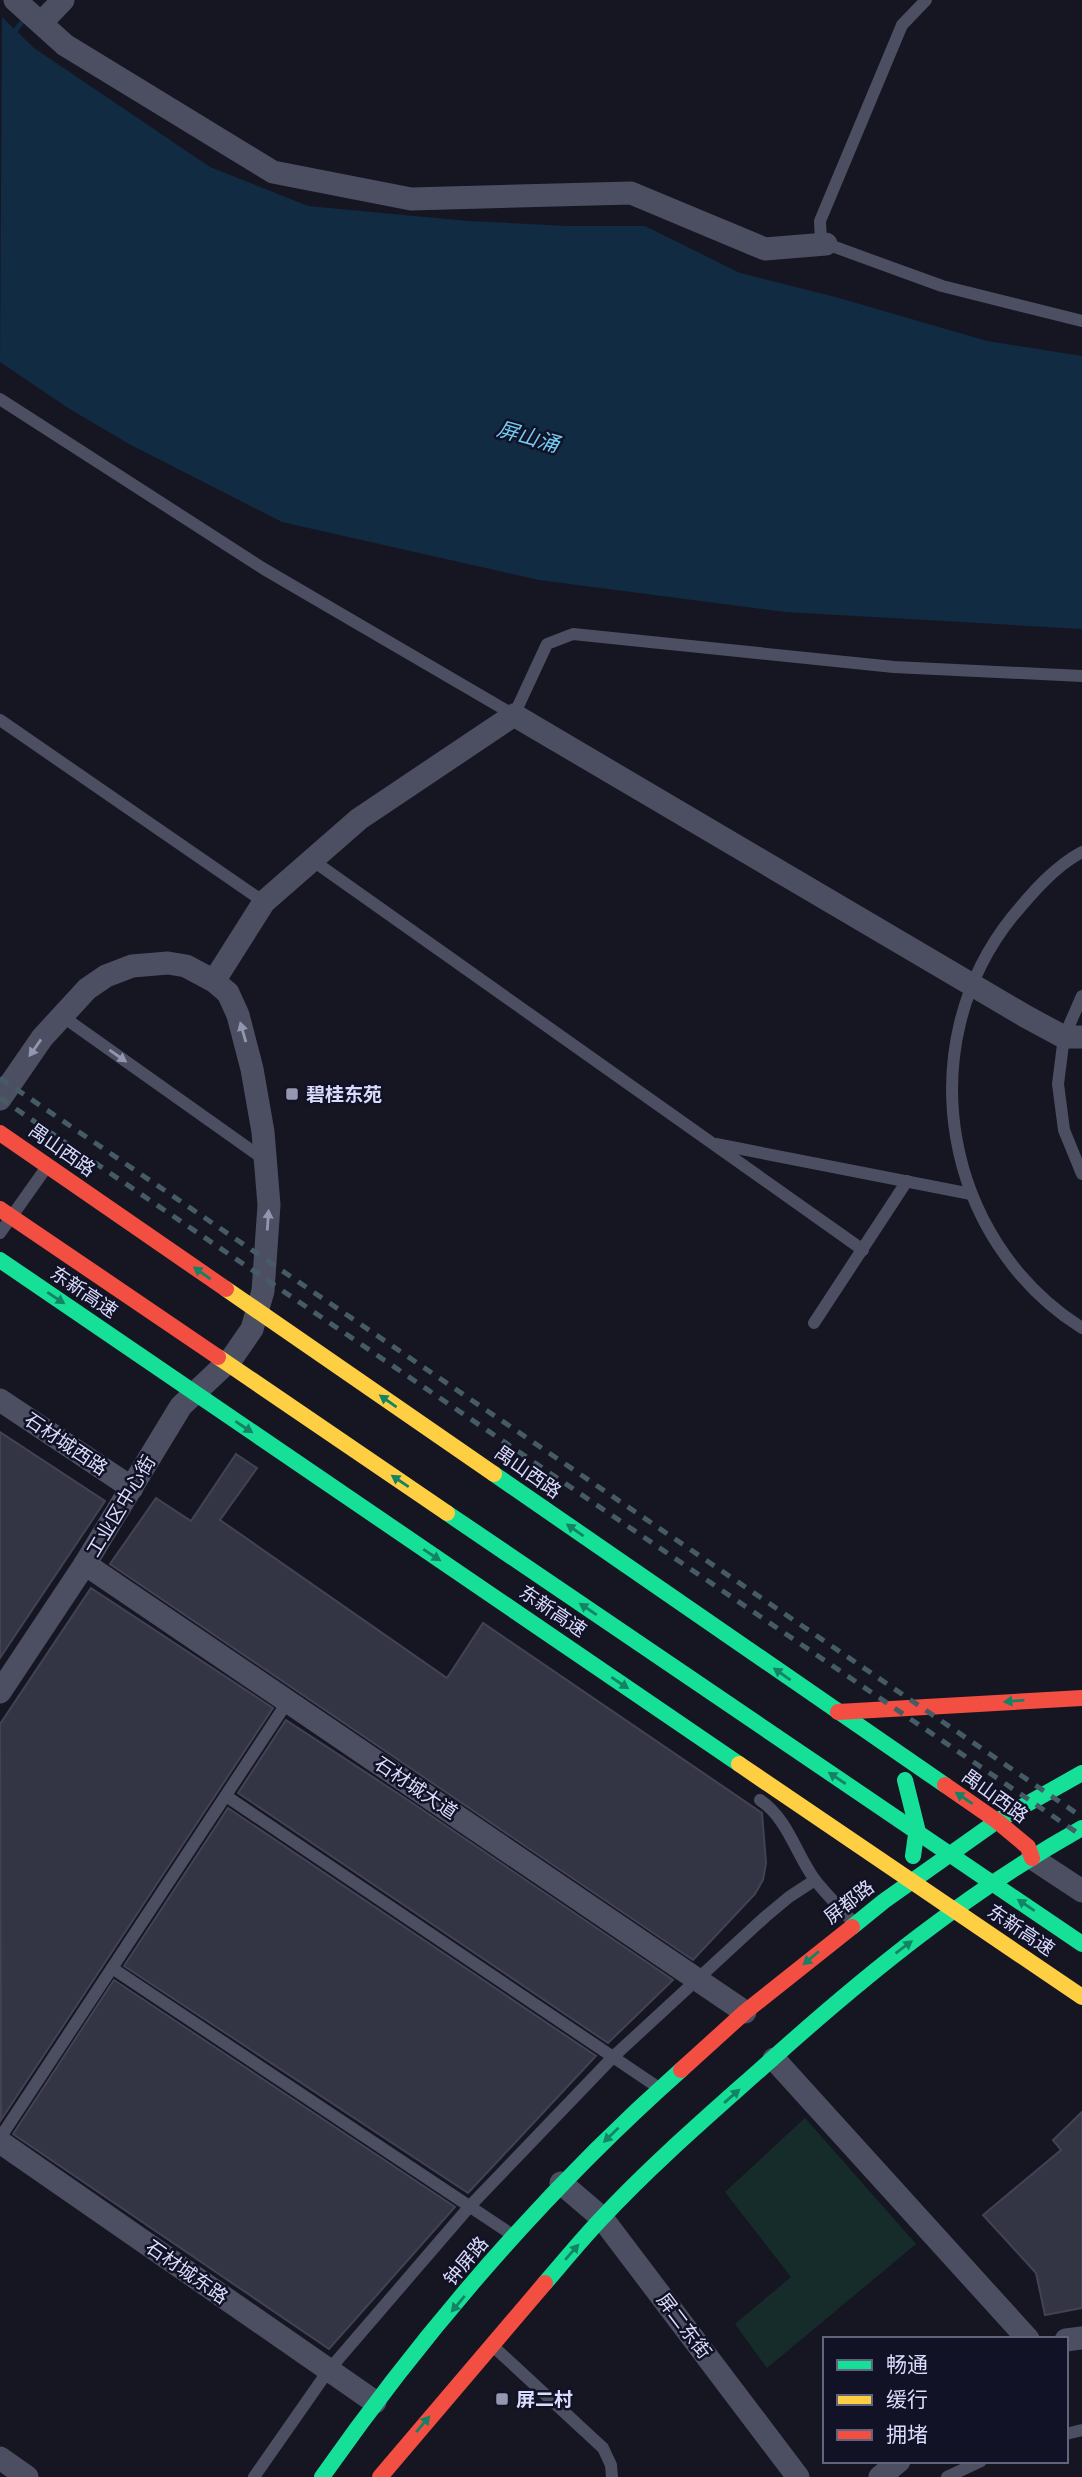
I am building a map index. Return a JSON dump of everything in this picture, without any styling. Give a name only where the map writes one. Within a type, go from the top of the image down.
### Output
[{"type":"main road","name":"禺山西路","points":[[0,1133],[47,1166],[253,1325],[998,1821],[1028,1847],[1023,1857]]},
{"type":"main road","name":"东新高速","points":[[0,1209],[1082,1944]]},
{"type":"main road","name":"东新高速","points":[[0,1260],[1082,1997]]},
{"type":"main road","points":[[838,1712],[1082,1698]]},
{"type":"main road","name":"屏都路","points":[[660,2088],[745,2012],[884,1901],[998,1821],[1082,1773]]},
{"type":"main road","points":[[884,1901],[915,1854],[917,1828],[900,1777],[926,1796]]},
{"type":"main road","points":[[389,2470],[491,2344],[602,2218],[680,2141],[856,1983],[1023,1857],[1082,1828]]},
{"type":"main road","name":"钟屏路","points":[[322,2477],[375,2402],[514,2236],[561,2183],[660,2088]]},
{"type":"street","points":[[15,0],[65,44],[273,172],[411,198],[631,193],[765,249],[826,243]]},
{"type":"street","points":[[41,23],[62,0]]},
{"type":"street","points":[[214,981],[264,902],[359,819],[514,715],[972,985],[1073,1037]]},
{"type":"street","points":[[0,1099],[42,1038],[87,989],[106,976],[132,966],[168,963],[186,965],[214,981],[228,993],[244,1037],[263,1132],[266,1161],[269,1205],[263,1291],[253,1325]]},
{"type":"street","name":"工业区中心街","points":[[0,1692],[132,1488],[187,1410],[232,1358],[253,1325]]},
{"type":"street","name":"石材城西路","points":[[0,1400],[132,1488]]},
{"type":"street","name":"石材城大道","points":[[85,1564],[745,2012]]},
{"type":"street","points":[[1023,1857],[1082,1891]]},
{"type":"street","points":[[774,2059],[1026,2337]]},
{"type":"street","name":"石材城东路","points":[[0,2140],[375,2402]]},
{"type":"street","name":"屏二东街","points":[[561,2183],[602,2218],[798,2477]]},
{"type":"street","points":[[0,2458],[27,2477]]},
{"type":"street","points":[[880,2477],[897,2463]]},
{"type":"lane","points":[[926,0],[902,24],[820,221],[821,242],[942,286],[1082,321]]},
{"type":"lane","points":[[0,399],[264,569],[514,715],[547,643],[573,634],[894,667],[1082,676]]},
{"type":"lane","points":[[0,720],[264,902]]},
{"type":"lane","points":[[1082,852],[1033,891],[998,935],[972,985],[959,1025],[952,1068],[952,1110],[957,1142],[971,1194],[994,1240],[1024,1281],[1062,1315],[1082,1328]]},
{"type":"lane","points":[[312,860],[863,1250]]},
{"type":"lane","points":[[1082,996],[1073,1037],[1058,1084],[1064,1130],[1082,1174]]},
{"type":"lane","points":[[62,1016],[266,1161]]},
{"type":"lane","points":[[712,1143],[971,1194]]},
{"type":"lane","points":[[0,1233],[47,1166]]},
{"type":"lane","points":[[814,1324],[908,1181]]},
{"type":"lane","points":[[0,2140],[288,1701]]},
{"type":"lane","points":[[746,1790],[769,1806],[784,1824],[815,1880],[854,1924]]},
{"type":"lane","points":[[226,1796],[660,2088]]},
{"type":"lane","points":[[254,2477],[328,2371],[470,2206],[613,2057],[765,1917],[815,1880]]},
{"type":"lane","points":[[113,1968],[514,2236]]},
{"type":"lane","points":[[491,2344],[603,2448],[611,2465],[612,2477]]},
{"type":"lane","points":[[947,2477],[977,2463]]},
{"type":"green space","points":[[805,2118],[916,2244],[767,2368],[735,2324],[791,2277],[725,2192]]},
{"type":"water","name":"屏山涌","points":[[2,17],[34,48],[210,167],[308,206],[468,221],[567,226],[645,226],[740,273],[839,298],[987,341],[1082,356],[1082,629],[786,612],[539,580],[282,522],[129,444],[68,408],[0,362]]},
{"type":"building","points":[[0,1432],[105,1501],[0,1658]]},
{"type":"building","points":[[236,1454],[257,1468],[220,1520],[447,1678],[483,1623],[762,1813],[766,1863],[763,1880],[755,1894],[693,1960],[110,1564],[156,1498],[191,1521]]},
{"type":"building","points":[[91,1588],[273,1708],[1,2120],[0,1724]]},
{"type":"building","points":[[286,1720],[673,1980],[608,2043],[238,1793]]},
{"type":"building","points":[[228,1808],[596,2056],[468,2193],[124,1966]]},
{"type":"building","points":[[114,1980],[455,2207],[329,2349],[13,2134]]},
{"type":"building","points":[[1082,2112],[1082,2308],[1045,2315],[1036,2273],[983,2215],[1061,2150],[1053,2140]]},
{"type":"waterway","points":[[12,35],[25,18]]},
{"type":"railway","points":[[0,1078],[1082,1817]]},
{"type":"railway","points":[[0,1098],[1082,1836]]},
{"type":"traffic: fast","points":[[0,1260],[739,1764]]},
{"type":"traffic: fast","points":[[494,1474],[945,1785]]},
{"type":"traffic: fast","points":[[447,1513],[1082,1944]]},
{"type":"traffic: fast","points":[[852,1927],[884,1901],[997,1821],[1082,1773]]},
{"type":"traffic: fast","points":[[905,1780],[917,1828],[913,1856]]},
{"type":"traffic: fast","points":[[545,2283],[642,2177],[845,1995],[960,1906],[1040,1852],[1082,1828]]},
{"type":"traffic: fast","points":[[322,2477],[403,2368],[490,2263],[583,2163],[681,2070]]},
{"type":"traffic: slow","points":[[226,1289],[494,1474]]},
{"type":"traffic: slow","points":[[218,1357],[447,1513]]},
{"type":"traffic: slow","points":[[739,1764],[1082,1997]]},
{"type":"traffic: jam","points":[[0,1133],[226,1289]]},
{"type":"traffic: jam","points":[[0,1209],[218,1357]]},
{"type":"traffic: jam","points":[[838,1712],[1082,1698]]},
{"type":"traffic: jam","points":[[945,1785],[997,1821],[1028,1847],[1032,1858]]},
{"type":"traffic: jam","points":[[681,2070],[745,2012],[852,1927]]},
{"type":"traffic: jam","points":[[380,2477],[545,2283]]},
{"type":"place","name":"碧桂东苑","points":[[292,1094]]},
{"type":"place","name":"屏二村","points":[[502,2399]]}]
